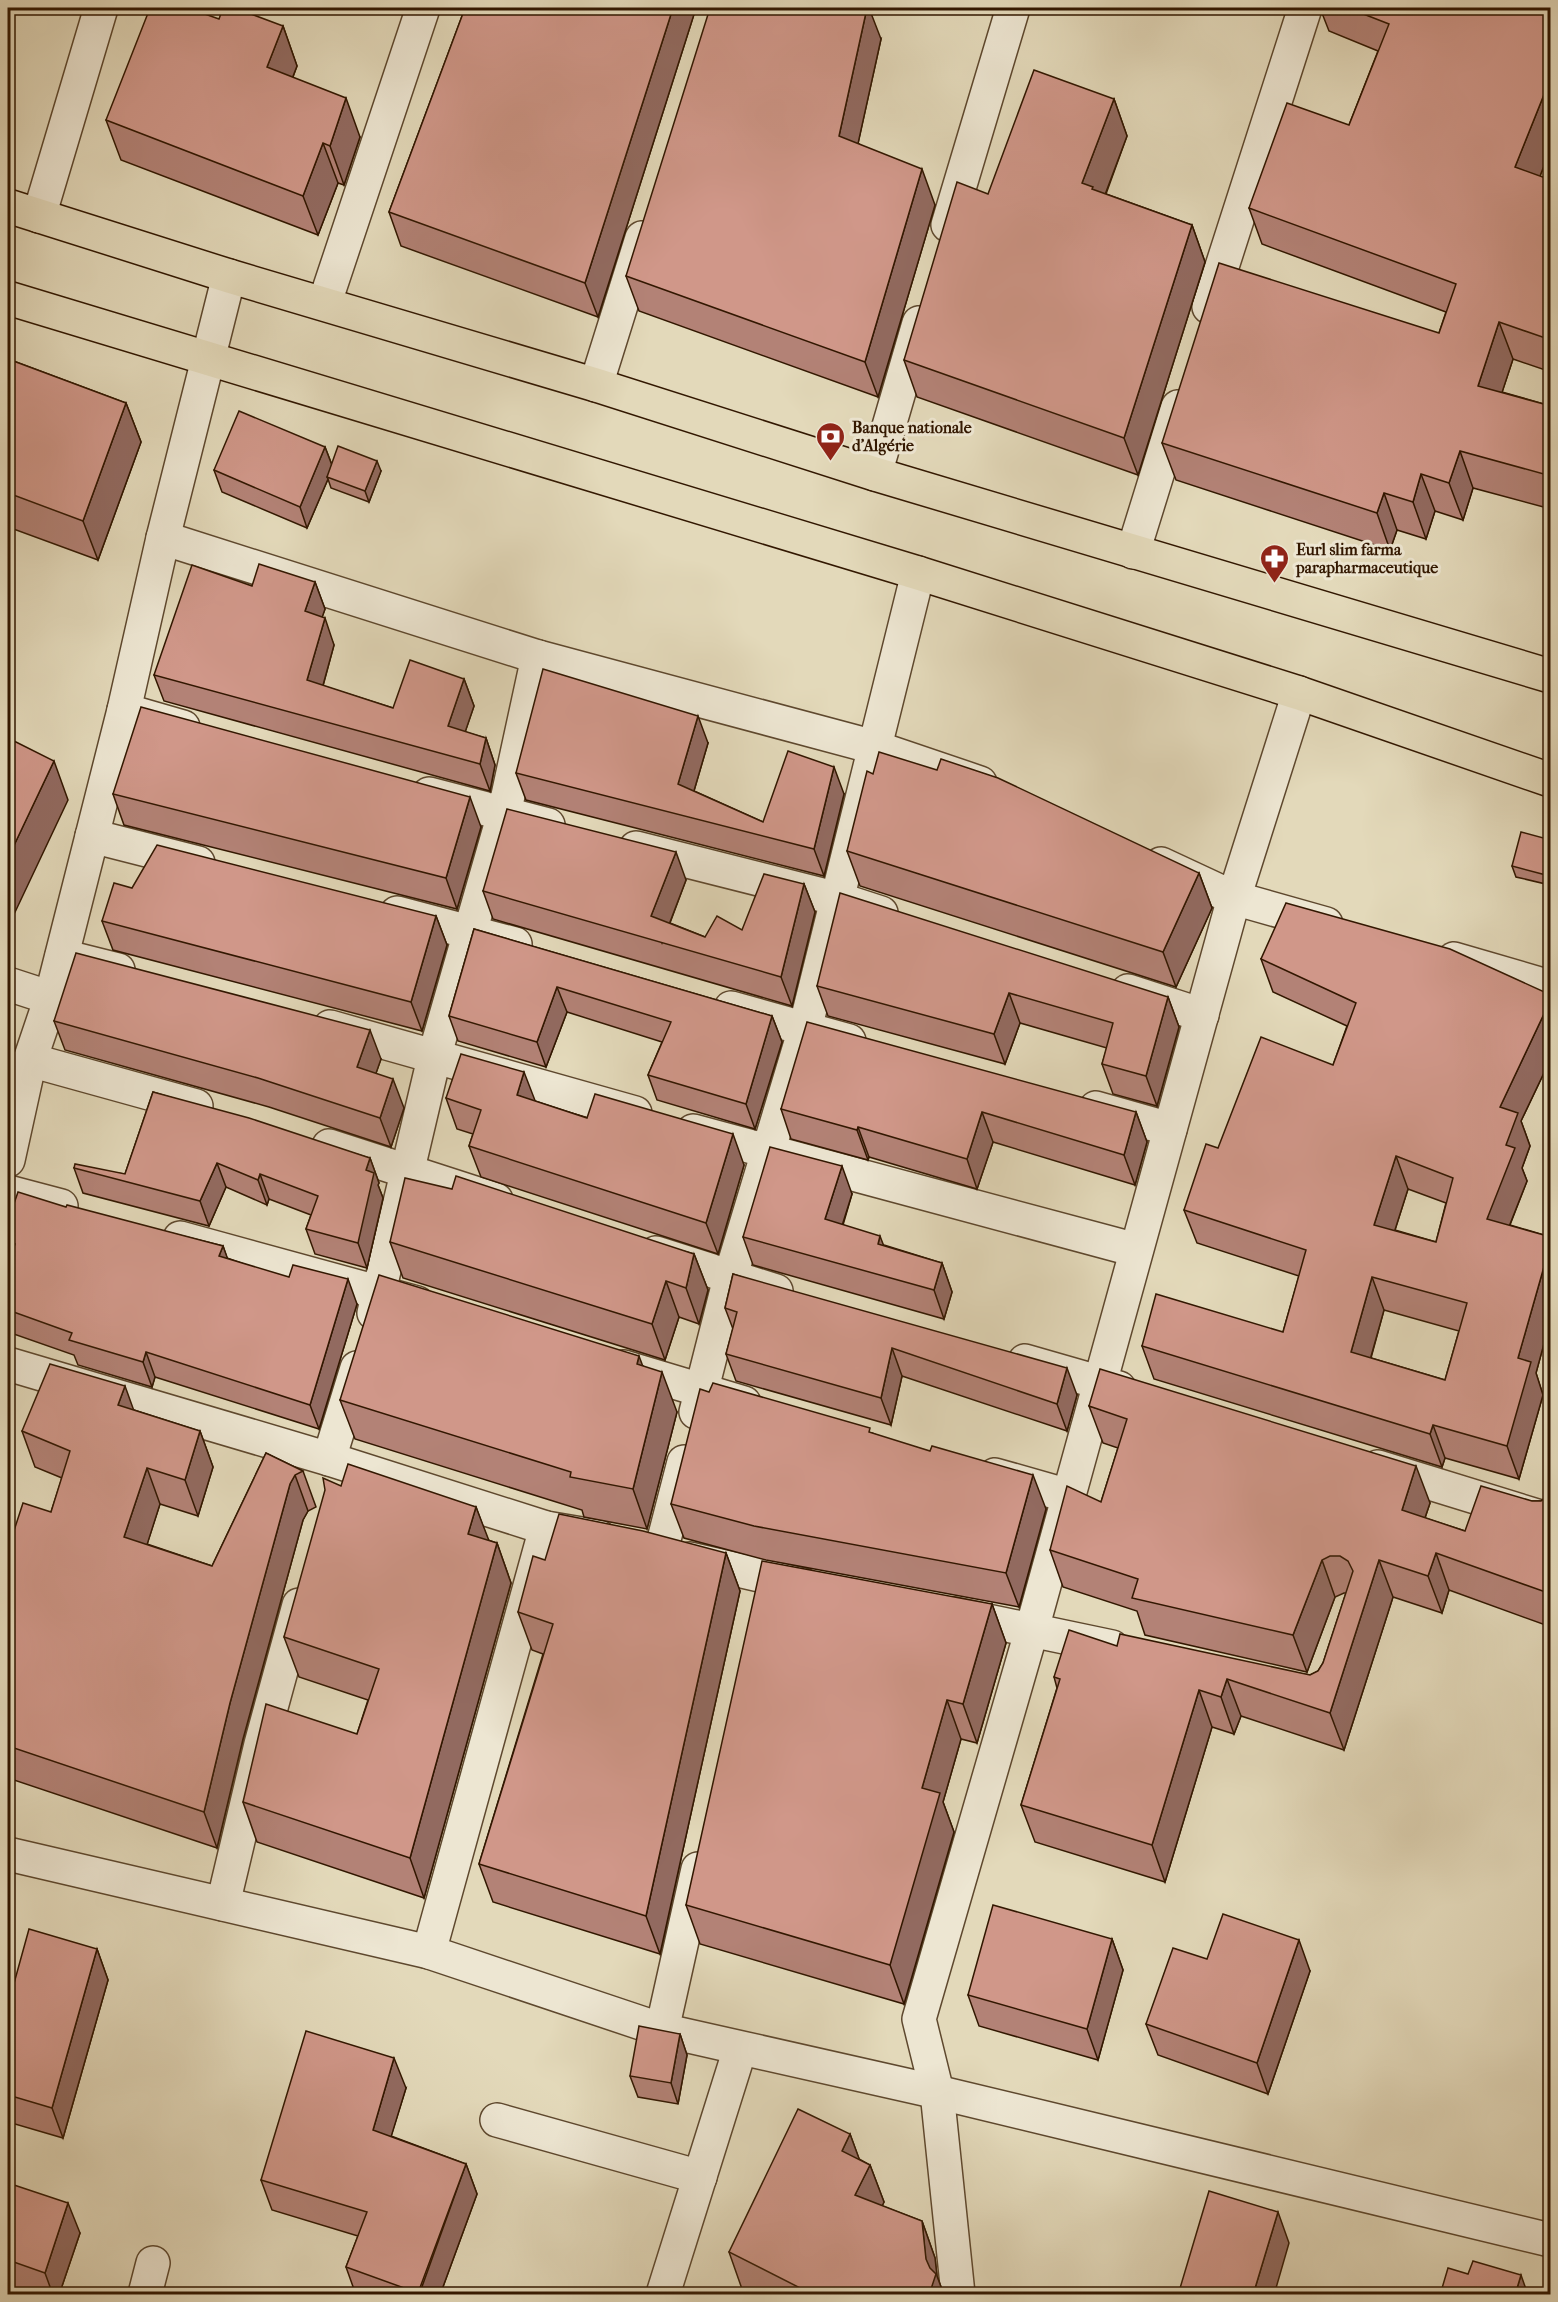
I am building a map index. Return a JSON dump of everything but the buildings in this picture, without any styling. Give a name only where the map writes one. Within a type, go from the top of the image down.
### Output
[{"type":"main road","points":[[8,206],[229,276],[325,302],[596,385],[874,474],[1551,676]]},
{"type":"main road","points":[[8,298],[207,361],[918,573],[1299,693],[1551,780]]},
{"type":"street","points":[[39,216],[101,8]]},
{"type":"street","points":[[325,302],[423,8]]},
{"type":"street","points":[[942,248],[1013,8]]},
{"type":"street","points":[[1200,334],[1305,8]]},
{"type":"street","points":[[596,385],[650,213]]},
{"type":"street","points":[[8,1160],[30,1060],[51,998],[124,710],[163,538],[229,276]]},
{"type":"street","points":[[874,474],[928,293]]},
{"type":"street","points":[[1133,552],[1186,380]]},
{"type":"street","points":[[163,538],[538,657],[874,747],[1007,792]]},
{"type":"street","points":[[662,1551],[730,1278],[770,1153],[805,1029],[918,573]]},
{"type":"street","points":[[329,1459],[381,1292],[435,1054],[504,814],[538,657]]},
{"type":"street","points":[[958,2295],[937,2092],[919,2019],[1032,1629],[1234,898],[1299,693]]},
{"type":"street","points":[[124,710],[216,735]]},
{"type":"street","points":[[400,786],[573,831]]},
{"type":"street","points":[[92,836],[229,871]]},
{"type":"street","points":[[607,840],[838,899],[906,921]]},
{"type":"street","points":[[1137,852],[1234,898],[1356,932]]},
{"type":"street","points":[[366,905],[548,954]]},
{"type":"street","points":[[1422,950],[1551,987]]},
{"type":"street","points":[[62,956],[152,980]]},
{"type":"street","points":[[1099,982],[1202,1015]]},
{"type":"street","points":[[8,984],[51,998]]},
{"type":"street","points":[[704,1000],[874,1048]]},
{"type":"street","points":[[299,1018],[435,1054],[770,1153],[1136,1250]]},
{"type":"street","points":[[30,1060],[230,1116]]},
{"type":"street","points":[[1068,1101],[1170,1129]]},
{"type":"street","points":[[297,1136],[519,1208]]},
{"type":"street","points":[[8,1192],[87,1213]]},
{"type":"street","points":[[154,1231],[447,1312]]},
{"type":"street","points":[[630,1245],[730,1278],[809,1300]]},
{"type":"street","points":[[999,1354],[1145,1396]]},
{"type":"street","points":[[591,1357],[771,1411]]},
{"type":"street","points":[[8,1364],[329,1459],[546,1528],[662,1551],[760,1589],[833,1591]]},
{"type":"street","points":[[1348,1458],[1551,1520]]},
{"type":"street","points":[[965,1466],[1069,1496]]},
{"type":"street","points":[[429,1952],[546,1528]]},
{"type":"street","points":[[224,1904],[261,1744],[309,1571]]},
{"type":"street","points":[[926,1609],[1032,1629],[1147,1655]]},
{"type":"street","points":[[662,2030],[703,1844]]},
{"type":"street","points":[[8,1854],[429,1952],[662,2030],[937,2092],[1551,2240]]},
{"type":"street","points":[[663,2295],[740,2049]]},
{"type":"street","points":[[497,2120],[700,2177]]},
{"type":"street","points":[[145,2295],[153,2263]]},
{"type":"place","name":"Banque nationale d'Algérie","points":[[831,462]]},
{"type":"place","name":"Eurl slim farma parapharmaceutique","points":[[1275,584]]}]
